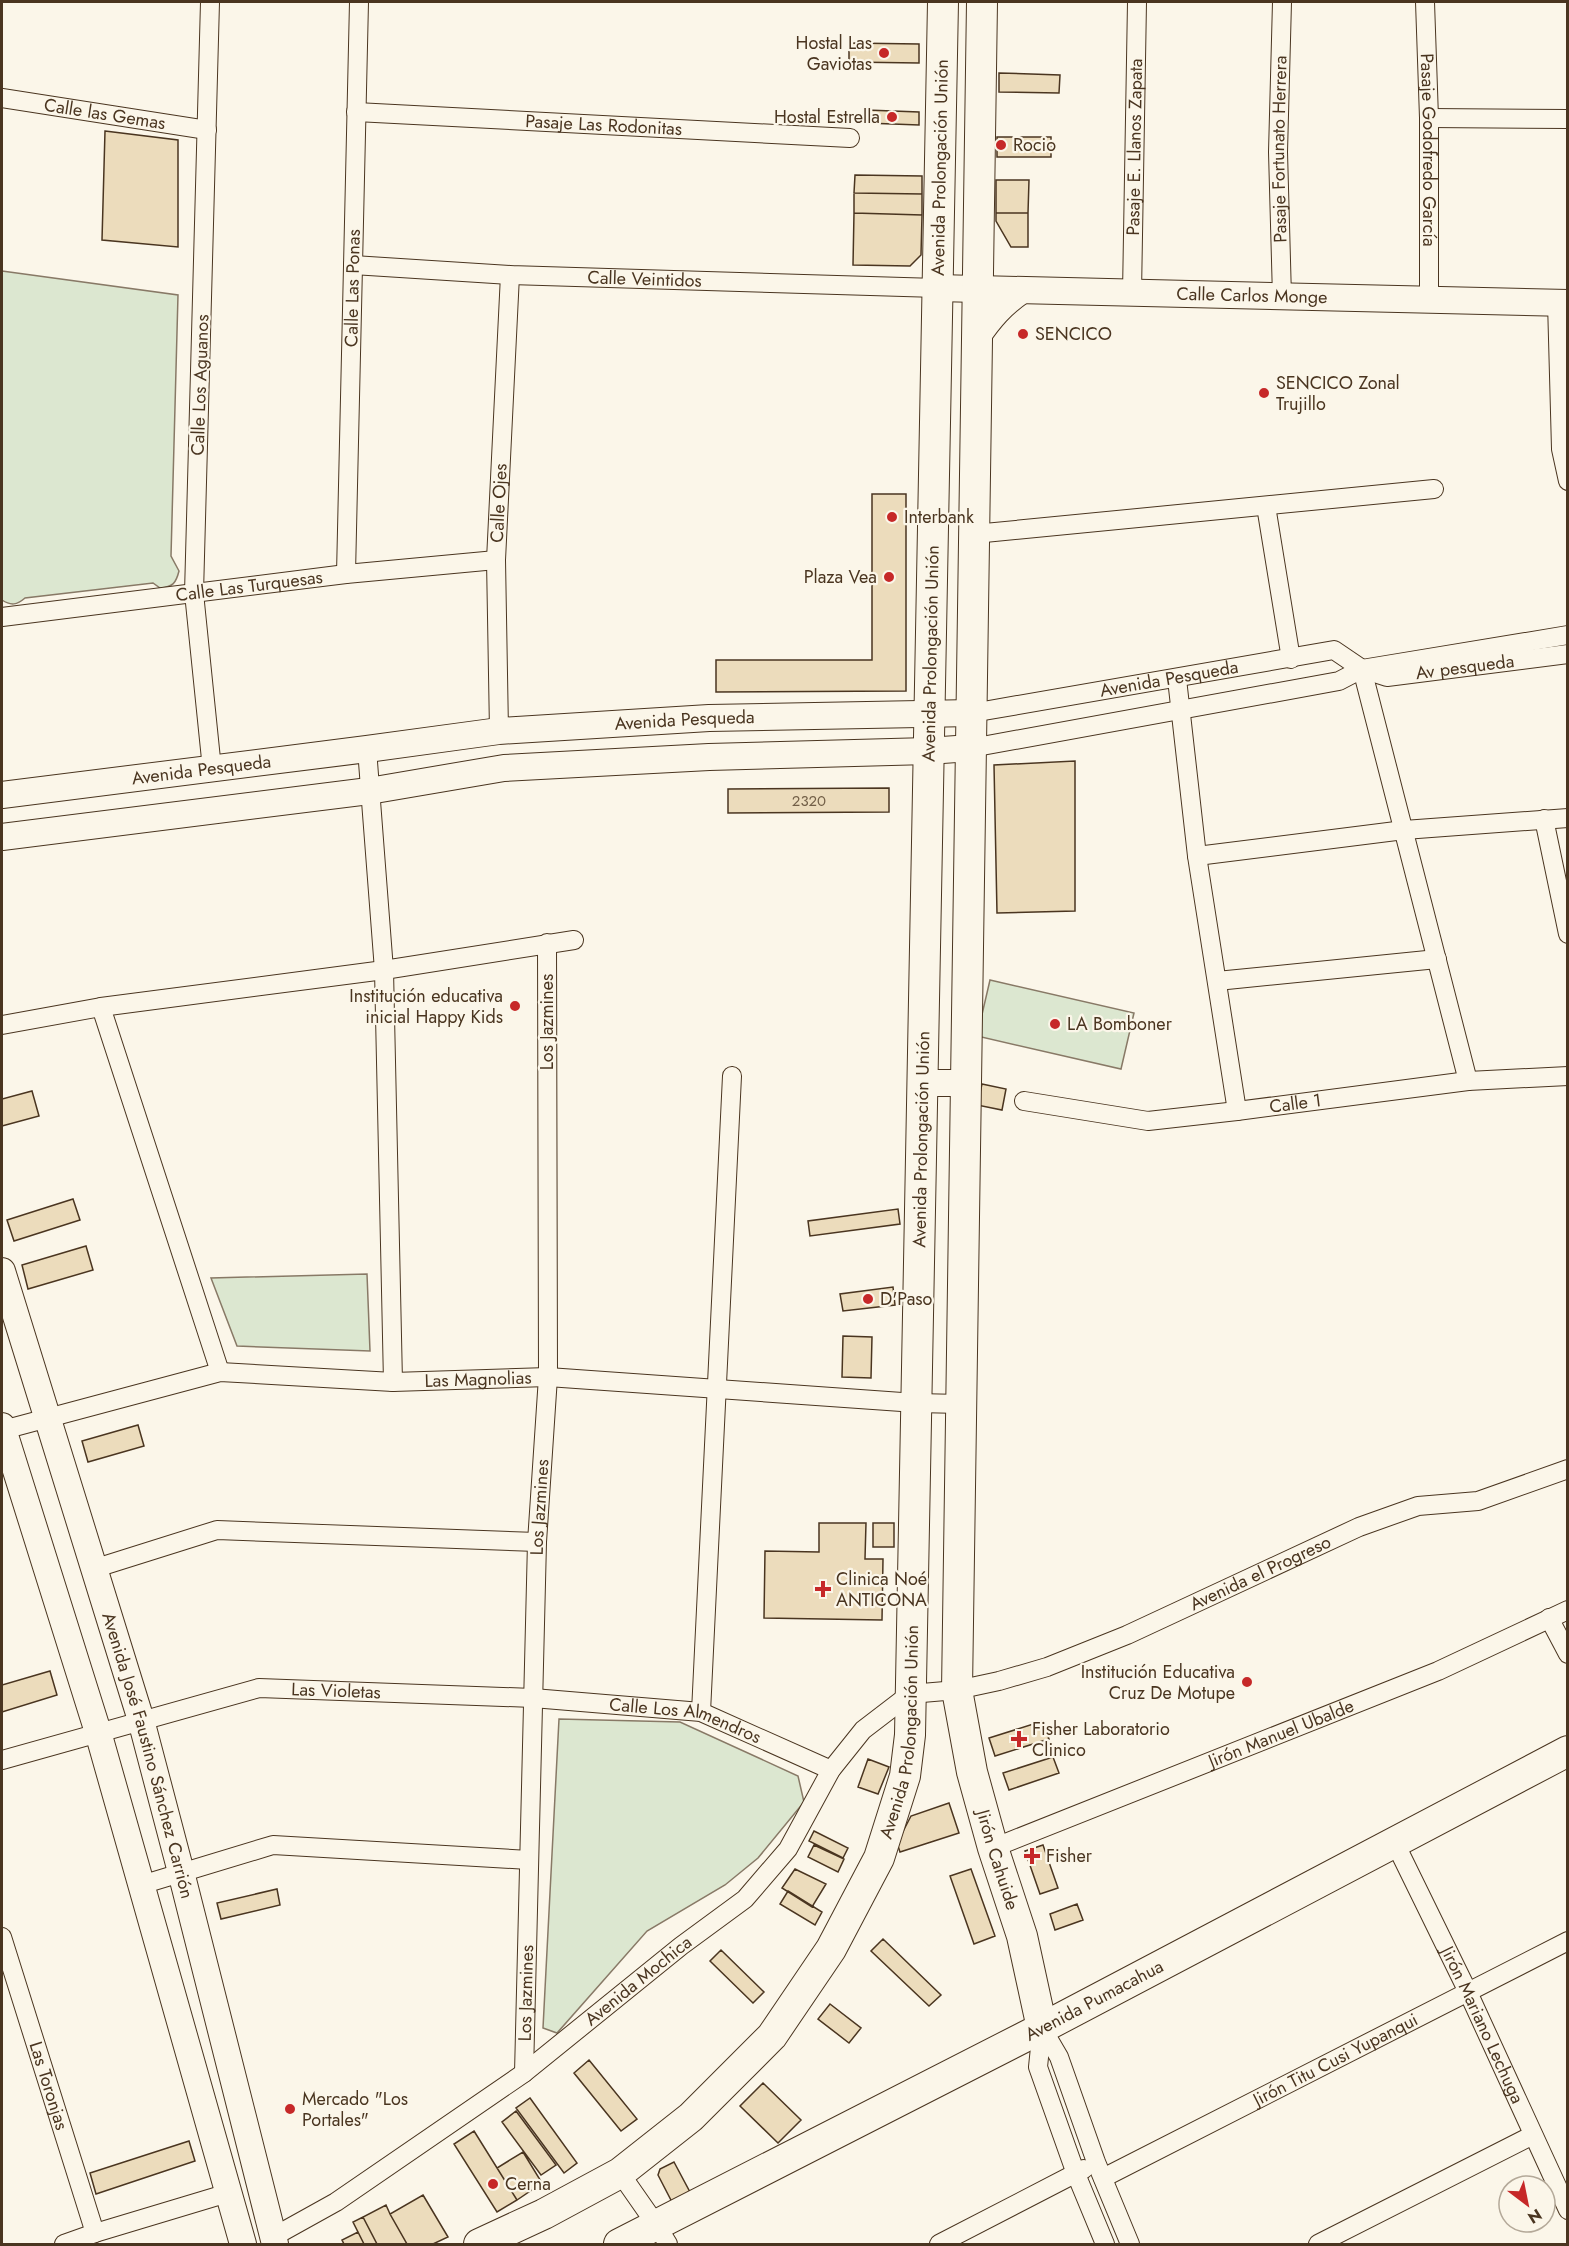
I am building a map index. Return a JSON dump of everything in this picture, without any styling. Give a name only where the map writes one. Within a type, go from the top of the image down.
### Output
[{"type":"main road","name":"Avenida Prolongación Unión","points":[[620,2173],[691,2117],[772,2036],[831,1949],[879,1858],[905,1776],[910,1735],[943,2]]},
{"type":"main road","points":[[957,1690],[982,2]]},
{"type":"main road","name":"Calle Carlos Monge","points":[[937,288],[1562,302]]},
{"type":"main road","points":[[977,337],[1003,303],[1021,291]]},
{"type":"main road","name":"Avenida Pesqueda","points":[[2,795],[499,731],[709,718],[972,713]]},
{"type":"main road","points":[[709,718],[709,757]]},
{"type":"main road","name":"Avenida Pesqueda","points":[[2,837],[369,791],[504,768],[709,757],[928,751],[971,747]]},
{"type":"main road","points":[[922,1083],[966,1083]]},
{"type":"main road","name":"Avenida José Faustino Sánchez Carrión","points":[[2,1271],[141,1720],[182,1872],[274,2241]]},
{"type":"main road","points":[[2,1428],[98,1732],[243,2244]]},
{"type":"main road","name":"Jirón Cahuide","points":[[957,1690],[972,1772],[993,1848],[1022,1936],[1042,2028]]},
{"type":"main road","name":"Avenida Pumacahua","points":[[619,2244],[662,2235],[1042,2028],[1568,1751]]},
{"type":"main road","points":[[479,2244],[544,2214],[620,2173]]},
{"type":"street","name":"Calle Los Aguanos","points":[[210,2],[194,593],[212,769]]},
{"type":"street","name":"Calle Las Ponas","points":[[346,574],[359,2]]},
{"type":"street","name":"Pasaje E. Llanos Zapata","points":[[1132,293],[1137,2]]},
{"type":"street","name":"Pasaje Fortunato Herrera","points":[[1282,2],[1278,152],[1282,297]]},
{"type":"street","name":"Pasaje Godofredo García","points":[[1425,2],[1429,118],[1429,299]]},
{"type":"street","name":"Calle las Gemas","points":[[2,98],[207,130]]},
{"type":"street","name":"Pasaje Las Rodonitas","points":[[356,112],[850,138]]},
{"type":"street","points":[[1429,118],[1568,119]]},
{"type":"street","name":"Calle Veintidos","points":[[353,265],[510,274],[937,288]]},
{"type":"street","name":"Calle Ojes","points":[[499,731],[496,560],[510,274]]},
{"type":"street","points":[[1562,302],[1564,448],[1568,481]]},
{"type":"street","points":[[974,534],[1434,489]]},
{"type":"street","points":[[1266,506],[1291,659]]},
{"type":"street","name":"Calle Las Turquesas","points":[[2,617],[346,574],[496,560]]},
{"type":"street","name":"Avenida Pesqueda","points":[[971,747],[1339,681],[1362,669],[1568,635]]},
{"type":"street","name":"Avenida Pesqueda","points":[[972,713],[1334,650],[1362,669]]},
{"type":"street","name":"Av pesqueda","points":[[1362,669],[1387,677],[1568,654]]},
{"type":"street","points":[[1362,669],[1468,1081]]},
{"type":"street","points":[[1177,679],[1197,856],[1237,1111]]},
{"type":"street","points":[[367,749],[384,970],[393,1382]]},
{"type":"street","points":[[1197,856],[1404,830],[1568,818]]},
{"type":"street","points":[[1544,819],[1568,934]]},
{"type":"street","points":[[2,1025],[101,1007],[384,970],[574,940]]},
{"type":"street","name":"Los Jazmines","points":[[524,2073],[537,1542],[548,1377],[547,943]]},
{"type":"street","points":[[1217,981],[1437,958]]},
{"type":"street","points":[[101,1007],[220,1372]]},
{"type":"street","points":[[701,1712],[732,1076]]},
{"type":"street","name":"Calle 1","points":[[1024,1101],[1148,1120],[1237,1111],[1468,1081],[1568,1076]]},
{"type":"street","name":"Las Magnolias","points":[[2,1428],[220,1372],[393,1382],[548,1377],[916,1403],[962,1404]]},
{"type":"street","name":"Avenida el Progreso","points":[[957,1690],[1047,1667],[1127,1635],[1359,1527],[1418,1506],[1478,1501],[1568,1468]]},
{"type":"street","points":[[93,1569],[217,1530],[537,1542]]},
{"type":"street","name":"Jirón Manuel Ubalde","points":[[993,1848],[1438,1671],[1568,1610]]},
{"type":"street","points":[[1550,1618],[1568,1654]]},
{"type":"street","name":"Las Violetas","points":[[2,1760],[259,1688],[533,1698]]},
{"type":"street","points":[[910,1694],[957,1690]]},
{"type":"street","name":"Avenida Mochica","points":[[274,2241],[336,2202],[524,2073],[681,1946],[745,1899],[788,1849],[831,1770],[863,1730],[910,1694]]},
{"type":"street","name":"Calle Los Almendros","points":[[533,1698],[701,1712],[831,1770]]},
{"type":"street","name":"Jirón Mariano Lechuga","points":[[1395,1843],[1467,1990],[1568,2210]]},
{"type":"street","points":[[141,1885],[273,1845],[529,1860]]},
{"type":"street","name":"Las Toronjas","points":[[2,1937],[95,2233]]},
{"type":"street","name":"Jirón Titu Cusi Yupanqui","points":[[939,2244],[1076,2174],[1100,2170],[1568,1941]]},
{"type":"street","name":"Jirón Cahuide","points":[[1042,2028],[1059,2057],[1130,2244]]},
{"type":"street","name":"Jirón Cahuide","points":[[1042,2028],[1038,2067],[1076,2174],[1105,2244]]},
{"type":"street","points":[[1318,2244],[1533,2135]]},
{"type":"street","points":[[620,2173],[662,2235]]},
{"type":"street","points":[[64,2244],[228,2193]]},
{"type":"green space","points":[[2,271],[178,295],[171,556],[179,571],[175,581],[168,587],[160,588],[153,583],[25,598],[14,604],[2,600]]},
{"type":"green space","name":"LA Bomboner","points":[[990,980],[1134,1013],[1121,1069],[977,1036]]},
{"type":"green space","points":[[367,1274],[370,1351],[237,1346],[211,1278]]},
{"type":"green space","points":[[559,1719],[680,1722],[798,1776],[804,1802],[758,1858],[725,1885],[647,1931],[557,2033],[543,2028]]},
{"type":"building","name":"Hostal Las Gaviotas","points":[[849,43],[919,44],[919,63],[849,62]]},
{"type":"building","points":[[999,73],[1060,75],[1059,93],[999,92]]},
{"type":"building","name":"Hostal Estrella","points":[[866,110],[919,112],[919,125],[866,123]]},
{"type":"building","points":[[105,131],[178,140],[178,247],[102,240]]},
{"type":"building","points":[[997,137],[1051,137],[1051,157],[997,157]]},
{"type":"building","points":[[855,175],[922,176],[922,194],[854,193]]},
{"type":"building","points":[[996,180],[1029,180],[1028,213],[996,213]]},
{"type":"building","points":[[854,193],[922,194],[922,215],[854,213]]},
{"type":"building","points":[[854,213],[922,215],[921,255],[910,266],[853,265]]},
{"type":"building","points":[[996,213],[1028,213],[1028,247],[1011,247],[996,221]]},
{"type":"building","name":"Plaza Vea","points":[[872,494],[906,494],[906,691],[716,692],[716,660],[872,660]]},
{"type":"building","points":[[1075,761],[1075,911],[997,913],[994,765]]},
{"type":"building","points":[[889,788],[889,812],[728,813],[728,789]]},
{"type":"building","points":[[982,1084],[1006,1089],[1002,1110],[977,1105]]},
{"type":"building","points":[[32,1091],[39,1116],[2,1126],[2,1099]]},
{"type":"building","points":[[73,1199],[80,1220],[14,1241],[7,1220]]},
{"type":"building","points":[[898,1209],[900,1224],[810,1236],[808,1221]]},
{"type":"building","points":[[86,1246],[93,1270],[28,1289],[22,1265]]},
{"type":"building","name":"D'Paso","points":[[893,1287],[895,1305],[843,1311],[840,1294]]},
{"type":"building","points":[[843,1336],[872,1337],[871,1378],[842,1377]]},
{"type":"building","points":[[138,1425],[144,1446],[88,1462],[82,1441]]},
{"type":"building","name":"Clinica Noé ANTICONA","points":[[819,1523],[866,1523],[865,1559],[883,1559],[882,1620],[764,1618],[765,1551],[819,1552]]},
{"type":"building","points":[[873,1523],[894,1523],[894,1547],[873,1547]]},
{"type":"building","points":[[50,1671],[57,1695],[2,1712],[2,1685]]},
{"type":"building","name":"Fisher Laboratorio Clinico","points":[[1043,1721],[1049,1739],[995,1756],[989,1738]]},
{"type":"building","points":[[1053,1757],[1059,1773],[1009,1790],[1003,1773]]},
{"type":"building","points":[[868,1759],[889,1767],[878,1794],[858,1787]]},
{"type":"building","points":[[949,1803],[959,1833],[900,1852],[897,1843],[911,1816]]},
{"type":"building","points":[[814,1831],[848,1848],[843,1858],[809,1841]]},
{"type":"building","points":[[814,1845],[844,1859],[838,1872],[808,1857]]},
{"type":"building","points":[[1043,1845],[1058,1888],[1040,1894],[1025,1851]]},
{"type":"building","points":[[795,1869],[826,1884],[812,1907],[782,1888]]},
{"type":"building","points":[[971,1869],[995,1936],[974,1944],[950,1876]]},
{"type":"building","points":[[277,1889],[280,1905],[221,1919],[217,1903]]},
{"type":"building","points":[[788,1891],[822,1912],[815,1925],[780,1904]]},
{"type":"building","points":[[1077,1904],[1083,1920],[1055,1930],[1050,1914]]},
{"type":"building","points":[[883,1939],[941,1995],[929,2006],[871,1951]]},
{"type":"building","points":[[721,1950],[764,1992],[753,2003],[710,1961]]},
{"type":"building","points":[[830,2004],[861,2028],[849,2043],[818,2019]]},
{"type":"building","points":[[589,2060],[637,2119],[621,2131],[574,2073]]},
{"type":"building","points":[[763,2083],[801,2120],[778,2143],[740,2106]]},
{"type":"building","points":[[530,2098],[577,2163],[564,2173],[516,2108]]},
{"type":"building","points":[[516,2111],[556,2165],[541,2175],[502,2122]]},
{"type":"building","name":"Cerna","points":[[474,2131],[517,2200],[497,2212],[454,2144]]},
{"type":"building","points":[[189,2141],[195,2161],[96,2194],[90,2173]]},
{"type":"building","points":[[523,2152],[542,2183],[517,2200],[497,2168]]},
{"type":"building","points":[[674,2162],[691,2194],[673,2204],[658,2175],[660,2169]]},
{"type":"building","points":[[423,2195],[448,2237],[433,2244],[407,2244],[390,2214]]},
{"type":"building","points":[[386,2205],[407,2244],[377,2244],[363,2217]]},
{"type":"building","points":[[363,2217],[377,2244],[364,2244],[353,2222]]},
{"type":"building","points":[[358,2232],[364,2244],[344,2244],[342,2240]]},
{"type":"place","name":"Hostal Las Gaviotas","points":[[884,53]]},
{"type":"place","name":"Hostal Estrella","points":[[892,117]]},
{"type":"place","name":"Rocio","points":[[1001,145]]},
{"type":"place","name":"SENCICO","points":[[1023,334]]},
{"type":"place","name":"SENCICO Zonal Trujillo","points":[[1264,393]]},
{"type":"place","name":"Interbank","points":[[892,517]]},
{"type":"place","name":"Plaza Vea","points":[[889,577]]},
{"type":"place","name":"Institución educativa inicial Happy Kids","points":[[515,1006]]},
{"type":"place","name":"LA Bomboner","points":[[1055,1024]]},
{"type":"place","name":"D'Paso","points":[[868,1299]]},
{"type":"place","name":"Clinica Noé ANTICONA","points":[[823,1589]]},
{"type":"place","name":"Institución Educativa Cruz De Motupe","points":[[1247,1682]]},
{"type":"place","name":"Fisher Laboratorio Clinico","points":[[1019,1739]]},
{"type":"place","name":"Fisher","points":[[1032,1856]]},
{"type":"place","name":"Mercado \"Los Portales\"","points":[[290,2109]]},
{"type":"place","name":"Cerna","points":[[493,2184]]}]
